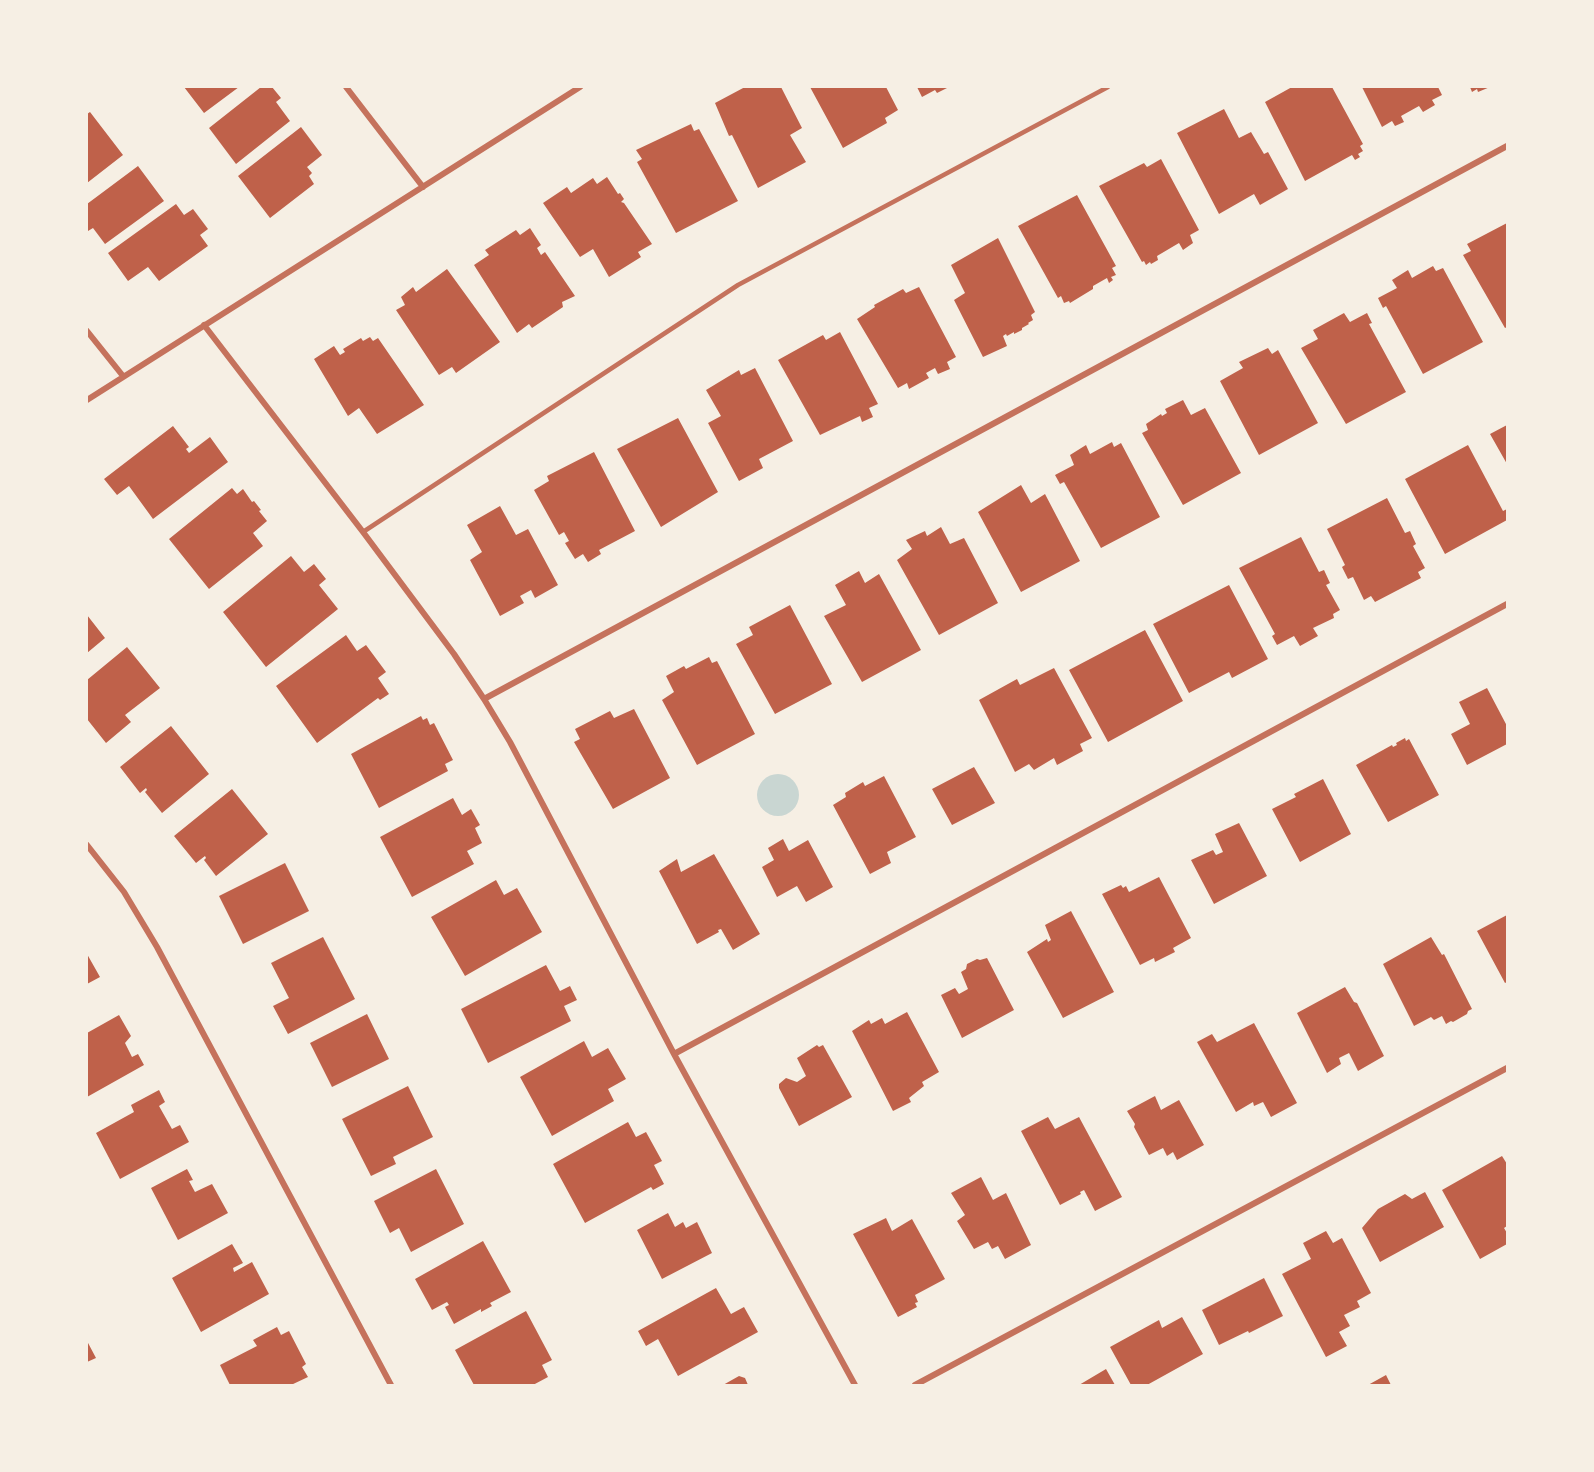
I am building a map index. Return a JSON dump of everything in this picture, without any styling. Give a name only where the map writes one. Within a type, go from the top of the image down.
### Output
[{"type":"street","points":[[346,87],[423,186]]},
{"type":"street","points":[[87,400],[580,87]]},
{"type":"street","points":[[484,699],[1507,146]]},
{"type":"street","points":[[204,325],[363,531],[454,654],[484,699],[510,742],[674,1054],[855,1385]]},
{"type":"street","points":[[87,331],[123,376]]},
{"type":"street","points":[[674,1054],[1507,604]]},
{"type":"street","points":[[87,844],[124,892],[157,947],[391,1385]]},
{"type":"street","points":[[915,1385],[1507,1068]]},
{"type":"lane","points":[[363,531],[738,285],[1108,87]]},
{"type":"shaded area","points":[[778,774],[793,780],[799,795],[793,810],[778,816],[763,810],[757,795],[763,780]]},
{"type":"building","points":[[184,87],[239,87],[204,113]]},
{"type":"building","points":[[261,87],[272,87],[281,98],[276,102],[290,121],[236,164],[209,128]]},
{"type":"building","points":[[745,87],[781,87],[802,128],[790,135],[806,162],[758,188],[732,135],[729,136],[715,103]]},
{"type":"building","points":[[810,87],[886,87],[898,110],[885,118],[887,123],[843,148]]},
{"type":"building","points":[[917,87],[949,87],[937,93],[935,90],[922,97]]},
{"type":"building","points":[[1292,87],[1332,87],[1363,144],[1360,146],[1363,151],[1358,154],[1360,157],[1355,160],[1352,155],[1305,181],[1265,102]]},
{"type":"building","points":[[1362,87],[1438,87],[1442,95],[1432,100],[1435,105],[1423,112],[1419,106],[1401,116],[1404,122],[1395,126],[1392,121],[1382,127]]},
{"type":"building","points":[[1470,87],[1490,87],[1472,92]]},
{"type":"building","points":[[1224,109],[1239,138],[1251,132],[1264,154],[1268,152],[1288,189],[1260,205],[1254,194],[1219,214],[1177,133]]},
{"type":"building","points":[[90,112],[123,155],[87,183],[87,114]]},
{"type":"building","points":[[691,124],[694,131],[699,129],[738,201],[676,233],[637,162],[642,159],[636,150]]},
{"type":"building","points":[[301,127],[322,155],[307,167],[312,173],[309,176],[314,184],[270,218],[238,176]]},
{"type":"building","points":[[1161,159],[1199,230],[1190,235],[1193,243],[1183,250],[1179,243],[1157,256],[1158,260],[1146,265],[1144,261],[1142,262],[1099,186],[1144,163],[1147,167]]},
{"type":"building","points":[[138,166],[164,201],[105,244],[93,228],[88,231],[87,229],[87,204]]},
{"type":"building","points":[[607,177],[624,199],[621,202],[624,203],[652,244],[638,252],[641,257],[609,277],[593,249],[580,257],[543,203],[567,187],[571,193],[593,178],[597,184]]},
{"type":"building","points":[[1077,195],[1116,266],[1112,268],[1116,275],[1111,277],[1113,280],[1109,283],[1107,278],[1070,303],[1069,301],[1064,303],[1061,296],[1058,298],[1018,226]]},
{"type":"building","points":[[176,204],[184,215],[193,209],[208,229],[200,235],[208,246],[159,281],[148,267],[128,281],[108,253]]},
{"type":"building","points":[[1507,223],[1507,327],[1505,328],[1463,255],[1471,251],[1467,244]]},
{"type":"building","points":[[530,228],[541,245],[537,248],[541,255],[545,252],[575,296],[562,302],[563,307],[532,328],[529,324],[517,333],[474,265],[489,255],[485,250],[516,230],[520,235]]},
{"type":"building","points":[[998,238],[1035,312],[1031,315],[1033,320],[1022,330],[1003,336],[1007,346],[983,357],[954,300],[965,293],[951,265]]},
{"type":"building","points":[[1433,266],[1436,271],[1443,268],[1483,342],[1423,374],[1386,306],[1383,308],[1378,298],[1397,288],[1392,280],[1408,270],[1412,278]]},
{"type":"building","points":[[447,269],[500,342],[456,373],[452,367],[439,375],[396,310],[405,305],[401,297],[413,287],[416,292]]},
{"type":"building","points":[[919,287],[956,357],[947,362],[950,369],[938,374],[935,368],[926,373],[929,378],[909,389],[907,383],[898,388],[857,319],[875,307],[874,305],[903,289],[906,293]]},
{"type":"building","points":[[1344,313],[1350,322],[1367,313],[1372,323],[1369,324],[1406,392],[1346,424],[1301,348],[1318,339],[1313,330]]},
{"type":"building","points":[[840,332],[878,404],[869,408],[873,417],[862,422],[860,416],[820,435],[778,360],[823,335],[826,340]]},
{"type":"building","points":[[370,337],[373,341],[378,338],[424,405],[377,434],[359,408],[348,416],[314,359],[334,346],[340,355],[345,352],[343,349],[361,338],[363,341]]},
{"type":"building","points":[[1268,348],[1272,354],[1278,350],[1318,423],[1259,455],[1220,381],[1243,368],[1239,362]]},
{"type":"building","points":[[755,368],[793,441],[759,459],[763,468],[739,481],[708,423],[721,416],[706,390],[739,370],[741,375]]},
{"type":"building","points":[[1183,400],[1191,415],[1205,408],[1241,473],[1183,505],[1142,433],[1148,430],[1146,424],[1161,414],[1162,416],[1167,413],[1165,409]]},
{"type":"building","points":[[678,418],[718,492],[661,527],[617,449]]},
{"type":"building","points":[[1507,425],[1507,464],[1490,434]]},
{"type":"building","points":[[173,426],[189,447],[186,449],[189,453],[210,437],[228,462],[153,519],[129,486],[117,495],[104,479]]},
{"type":"building","points":[[1112,442],[1114,447],[1121,443],[1160,517],[1101,548],[1064,482],[1060,484],[1055,475],[1074,465],[1070,455],[1086,445],[1090,454]]},
{"type":"building","points":[[1468,445],[1503,511],[1507,509],[1507,520],[1445,554],[1405,479]]},
{"type":"building","points":[[594,452],[635,531],[599,550],[601,554],[588,562],[583,554],[575,559],[565,543],[569,541],[564,532],[559,535],[534,490],[549,481],[547,476]]},
{"type":"building","points":[[1021,485],[1031,503],[1045,494],[1080,561],[1021,592],[978,512]]},
{"type":"building","points":[[232,488],[237,494],[243,489],[267,521],[253,533],[263,546],[209,589],[169,539]]},
{"type":"building","points":[[1387,498],[1405,533],[1410,531],[1416,544],[1413,546],[1425,568],[1418,572],[1421,578],[1375,602],[1371,596],[1364,600],[1353,577],[1348,579],[1342,567],[1345,565],[1327,529]]},
{"type":"building","points":[[500,506],[516,535],[528,529],[558,585],[535,598],[531,590],[520,596],[524,603],[500,616],[470,560],[482,552],[467,525]]},
{"type":"building","points":[[941,527],[950,544],[964,538],[998,603],[939,635],[897,560],[912,549],[906,540],[925,531],[927,536]]},
{"type":"building","points":[[1301,537],[1319,572],[1324,570],[1330,583],[1326,585],[1340,610],[1333,614],[1334,618],[1313,628],[1318,636],[1300,646],[1294,636],[1277,645],[1272,636],[1275,634],[1239,568]]},
{"type":"building","points":[[291,556],[304,572],[314,564],[326,579],[319,585],[338,609],[266,667],[223,612]]},
{"type":"building","points":[[859,571],[865,583],[879,574],[921,650],[862,682],[824,616],[846,605],[835,585]]},
{"type":"building","points":[[1229,585],[1268,659],[1232,678],[1229,672],[1189,693],[1153,624]]},
{"type":"building","points":[[790,605],[832,684],[775,714],[736,644],[753,635],[749,627]]},
{"type":"building","points":[[87,615],[105,638],[87,653]]},
{"type":"building","points":[[1145,630],[1183,701],[1108,742],[1069,670]]},
{"type":"building","points":[[346,635],[357,651],[366,645],[386,672],[378,678],[389,694],[380,700],[378,698],[317,743],[276,686]]},
{"type":"building","points":[[127,647],[160,688],[125,715],[131,722],[106,743],[87,719],[87,680]]},
{"type":"building","points":[[709,657],[712,663],[717,661],[755,734],[697,765],[662,700],[674,692],[666,676],[684,666],[686,669]]},
{"type":"building","points":[[1054,668],[1092,738],[1080,744],[1083,751],[1057,765],[1054,758],[1034,770],[1029,764],[1015,772],[979,700],[1017,679],[1020,685]]},
{"type":"building","points":[[1487,688],[1507,726],[1507,744],[1467,765],[1451,734],[1470,724],[1459,702]]},
{"type":"building","points":[[634,709],[670,778],[613,809],[574,742],[580,739],[575,729],[610,711],[614,718]]},
{"type":"building","points":[[421,716],[423,720],[427,718],[430,725],[434,723],[453,760],[445,764],[448,771],[379,808],[351,754]]},
{"type":"building","points":[[171,726],[209,774],[162,813],[145,792],[146,788],[140,793],[120,767]]},
{"type":"building","points":[[1405,738],[1406,741],[1409,739],[1439,795],[1388,822],[1356,765],[1392,745],[1393,747],[1397,745],[1396,743]]},
{"type":"building","points":[[974,767],[995,803],[952,825],[932,789]]},
{"type":"building","points":[[884,776],[916,837],[887,852],[891,863],[870,874],[833,805],[846,797],[845,793],[863,782],[865,786]]},
{"type":"building","points":[[1323,779],[1351,834],[1300,862],[1272,809],[1296,797],[1294,794]]},
{"type":"building","points":[[232,789],[268,834],[216,876],[204,860],[205,856],[196,863],[174,836]]},
{"type":"building","points":[[453,798],[462,815],[471,809],[480,825],[475,828],[482,843],[467,851],[474,864],[412,897],[380,837]]},
{"type":"building","points":[[1239,823],[1267,876],[1214,904],[1191,860],[1213,850],[1216,855],[1223,852],[1215,834]]},
{"type":"building","points":[[783,839],[789,851],[808,840],[833,887],[806,902],[797,886],[777,897],[762,867],[774,860],[768,848]]},
{"type":"building","points":[[714,854],[760,934],[733,950],[721,929],[697,944],[659,871],[677,859],[681,872]]},
{"type":"building","points":[[285,863],[309,911],[243,944],[219,896]]},
{"type":"building","points":[[1159,877],[1191,938],[1173,948],[1175,952],[1155,962],[1154,958],[1140,965],[1102,894],[1121,885],[1123,888],[1126,886],[1129,892]]},
{"type":"building","points":[[496,880],[504,895],[517,888],[542,932],[465,976],[431,917]]},
{"type":"building","points":[[1071,911],[1114,992],[1063,1018],[1027,952],[1047,939],[1048,942],[1051,940],[1045,925]]},
{"type":"building","points":[[1507,915],[1507,982],[1505,983],[1477,931]]},
{"type":"building","points":[[323,937],[355,999],[288,1034],[273,1006],[289,998],[271,963]]},
{"type":"building","points":[[1431,937],[1442,955],[1444,954],[1472,1009],[1453,1022],[1446,1024],[1442,1016],[1434,1020],[1431,1017],[1414,1026],[1383,964]]},
{"type":"building","points":[[87,954],[100,977],[87,984]]},
{"type":"building","points":[[987,958],[1014,1010],[962,1038],[941,995],[955,988],[959,994],[968,989],[961,972],[966,969],[967,964],[977,959]]},
{"type":"building","points":[[546,965],[560,991],[570,986],[577,1000],[564,1006],[571,1021],[488,1063],[461,1009]]},
{"type":"building","points":[[1345,987],[1357,1003],[1384,1056],[1358,1071],[1349,1053],[1339,1058],[1341,1064],[1327,1073],[1297,1013]]},
{"type":"building","points":[[907,1012],[939,1072],[922,1082],[924,1086],[909,1098],[911,1102],[893,1111],[852,1031],[869,1020],[871,1024],[882,1018],[885,1024]]},
{"type":"building","points":[[367,1014],[389,1059],[332,1087],[310,1043]]},
{"type":"building","points":[[119,1015],[131,1036],[125,1043],[132,1057],[138,1054],[144,1065],[87,1097],[87,1033]]},
{"type":"building","points":[[1254,1023],[1297,1103],[1271,1117],[1263,1102],[1254,1106],[1253,1102],[1236,1112],[1197,1042],[1212,1034],[1217,1042]]},
{"type":"building","points":[[584,1041],[592,1057],[608,1048],[626,1079],[608,1089],[614,1101],[552,1136],[520,1077]]},
{"type":"building","points":[[817,1045],[819,1047],[823,1045],[852,1097],[799,1126],[779,1084],[786,1078],[797,1082],[806,1076],[797,1058]]},
{"type":"building","points":[[408,1086],[433,1137],[393,1157],[396,1164],[371,1176],[342,1119]]},
{"type":"building","points":[[159,1090],[165,1102],[159,1106],[172,1129],[180,1125],[189,1142],[120,1179],[96,1133],[134,1112],[131,1105]]},
{"type":"building","points":[[1155,1096],[1161,1110],[1179,1100],[1204,1145],[1177,1160],[1173,1152],[1167,1156],[1163,1148],[1149,1155],[1127,1111]]},
{"type":"building","points":[[1048,1117],[1055,1129],[1079,1117],[1122,1197],[1095,1211],[1084,1190],[1080,1192],[1081,1194],[1060,1205],[1021,1131]]},
{"type":"building","points":[[628,1122],[636,1137],[646,1132],[662,1161],[654,1165],[664,1184],[653,1190],[651,1187],[585,1223],[553,1164]]},
{"type":"building","points":[[1502,1156],[1507,1164],[1507,1226],[1504,1228],[1507,1233],[1507,1244],[1480,1259],[1442,1190]]},
{"type":"building","points":[[187,1169],[193,1180],[189,1181],[195,1192],[212,1184],[228,1213],[178,1240],[151,1188]]},
{"type":"building","points":[[436,1169],[464,1224],[411,1252],[399,1228],[390,1233],[374,1201]]},
{"type":"building","points":[[981,1177],[993,1200],[1006,1193],[1031,1245],[1005,1259],[998,1246],[992,1249],[988,1242],[974,1249],[957,1221],[965,1215],[951,1193]]},
{"type":"building","points":[[1425,1192],[1444,1227],[1380,1262],[1362,1228],[1378,1209],[1405,1194],[1412,1199]]},
{"type":"building","points":[[668,1213],[675,1227],[683,1222],[686,1228],[697,1222],[712,1253],[662,1279],[637,1230]]},
{"type":"building","points":[[886,1218],[892,1231],[912,1219],[945,1279],[915,1295],[918,1302],[915,1303],[917,1307],[898,1317],[853,1234]]},
{"type":"building","points":[[1326,1231],[1333,1243],[1342,1238],[1371,1293],[1357,1301],[1360,1307],[1344,1315],[1350,1326],[1339,1332],[1347,1346],[1326,1357],[1282,1274],[1311,1259],[1303,1243]]},
{"type":"building","points":[[483,1241],[511,1292],[490,1303],[492,1306],[481,1312],[481,1309],[454,1324],[445,1307],[449,1305],[447,1302],[432,1310],[415,1279]]},
{"type":"building","points":[[232,1244],[243,1263],[233,1268],[234,1272],[252,1262],[269,1294],[201,1332],[172,1278]]},
{"type":"building","points":[[1264,1278],[1283,1316],[1219,1345],[1202,1310]]},
{"type":"building","points":[[716,1288],[731,1314],[744,1307],[758,1332],[678,1376],[658,1339],[646,1346],[638,1331]]},
{"type":"building","points":[[526,1311],[552,1360],[542,1365],[548,1377],[533,1385],[474,1385],[455,1350]]},
{"type":"building","points":[[1182,1317],[1203,1354],[1147,1385],[1131,1385],[1110,1347],[1159,1320],[1162,1328]]},
{"type":"building","points":[[277,1327],[281,1335],[289,1331],[306,1364],[302,1367],[308,1377],[291,1385],[230,1385],[220,1365],[257,1346],[253,1340]]},
{"type":"building","points":[[87,1341],[96,1358],[87,1362]]},
{"type":"building","points":[[1106,1369],[1115,1385],[1079,1385]]},
{"type":"building","points":[[1386,1375],[1391,1385],[1368,1385]]},
{"type":"building","points":[[739,1376],[745,1378],[748,1385],[723,1385]]}]
